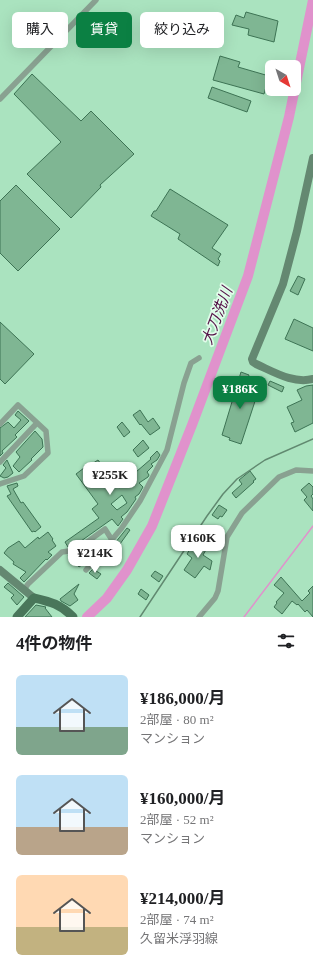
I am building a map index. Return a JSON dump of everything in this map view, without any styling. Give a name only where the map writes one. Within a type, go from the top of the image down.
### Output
[{"type":"main road","points":[[16,617],[34,598],[55,603],[71,615]]},
{"type":"street","points":[[0,99],[96,0]]},
{"type":"street","points":[[313,158],[298,231],[283,284],[252,359],[256,364],[288,378],[296,380],[313,379]]},
{"type":"street","points":[[86,570],[121,529],[140,501],[167,450],[184,383],[191,363],[199,358]]},
{"type":"street","points":[[0,424],[18,405],[46,431],[48,453],[24,476],[0,484]]},
{"type":"street","points":[[0,462],[37,423]]},
{"type":"street","points":[[199,617],[212,602],[218,591],[227,537],[242,513],[272,482],[279,477],[296,470],[313,471]]},
{"type":"street","points":[[24,590],[28,584],[62,552],[76,550],[105,529],[112,540]]},
{"type":"street","points":[[0,570],[34,598]]},
{"type":"building","points":[[246,12],[278,21],[274,42],[248,35],[249,29],[232,25],[236,15],[244,18]]},
{"type":"building","points":[[220,56],[240,62],[238,67],[265,75],[265,90],[264,94],[213,80]]},
{"type":"building","points":[[32,74],[81,121],[91,111],[134,154],[100,185],[101,187],[71,218],[27,174],[61,142],[14,94]]},
{"type":"building","points":[[212,87],[251,101],[247,112],[208,98]]},
{"type":"building","points":[[16,185],[60,229],[18,271],[0,253],[0,201]]},
{"type":"building","points":[[170,189],[228,225],[212,248],[221,254],[218,259],[220,261],[218,266],[178,239],[180,234],[151,216],[154,211],[156,211]]},
{"type":"building","points":[[298,276],[305,279],[298,295],[290,291]]},
{"type":"building","points":[[294,319],[313,328],[313,351],[285,339]]},
{"type":"building","points":[[0,322],[34,354],[5,384],[0,379]]},
{"type":"building","points":[[241,372],[249,375],[246,385],[259,389],[241,444],[229,440],[230,438],[222,435]]},
{"type":"building","points":[[270,381],[284,387],[282,392],[268,385]]},
{"type":"building","points":[[313,385],[313,423],[295,432],[291,423],[294,422],[287,407],[302,400],[297,390]]},
{"type":"building","points":[[140,410],[148,422],[153,418],[160,428],[150,435],[133,415]]},
{"type":"building","points":[[18,411],[29,421],[15,435],[17,437],[2,451],[3,453],[0,456],[0,428],[8,422],[14,428],[21,420],[15,415]]},
{"type":"building","points":[[122,422],[130,432],[124,437],[117,427]]},
{"type":"building","points":[[35,431],[42,439],[43,447],[19,472],[13,466],[20,457],[16,452]]},
{"type":"building","points":[[143,440],[149,448],[138,457],[133,450]]},
{"type":"building","points":[[157,451],[160,455],[157,460],[151,464],[153,466],[147,472],[149,475],[148,477],[139,483],[143,487],[139,494],[135,497],[136,499],[127,512],[121,517],[123,519],[118,526],[112,519],[74,546],[68,547],[65,542],[99,518],[92,509],[98,504],[76,474],[98,460],[119,488],[130,480],[129,478],[151,459],[150,458]],"holes":[[[122,495],[127,503],[117,510],[111,504]]]},
{"type":"building","points":[[7,460],[13,473],[4,478],[0,476],[6,468],[3,465]]},
{"type":"building","points":[[250,471],[256,479],[236,498],[232,493],[242,484],[239,480]]},
{"type":"building","points":[[17,483],[18,486],[13,489],[21,503],[23,502],[41,527],[35,532],[32,532],[7,496],[11,494],[7,486]]},
{"type":"building","points":[[309,483],[313,487],[313,494],[311,496],[313,499],[313,511],[304,500],[307,497],[301,490]]},
{"type":"building","points":[[219,505],[227,510],[222,517],[220,516],[218,519],[212,515]]},
{"type":"building","points":[[127,528],[130,530],[115,551],[111,548]]},
{"type":"building","points":[[48,532],[56,546],[48,552],[52,555],[47,560],[46,559],[24,582],[20,578],[26,572],[13,564],[14,562],[4,553],[8,548],[19,541],[25,548],[38,537],[39,539]]},
{"type":"building","points":[[196,539],[207,548],[203,555],[212,561],[210,570],[204,566],[195,578],[184,570],[192,558],[187,554]]},
{"type":"building","points":[[98,542],[101,546],[86,563],[79,567],[68,555],[78,554],[89,546],[91,547]]},
{"type":"building","points":[[93,569],[101,574],[97,579],[89,573]]},
{"type":"building","points":[[155,571],[163,576],[159,582],[151,576]]},
{"type":"building","points":[[281,577],[302,601],[310,593],[308,591],[313,586],[313,617],[307,610],[305,612],[298,604],[297,605],[292,601],[282,614],[274,607],[277,603],[276,602],[284,593],[274,585]]},
{"type":"building","points":[[8,583],[24,597],[17,605],[11,598],[14,595],[4,587]]},
{"type":"building","points":[[79,584],[74,594],[78,600],[70,606],[61,601],[60,599]]},
{"type":"building","points":[[141,589],[149,595],[146,600],[138,594]]},
{"type":"building","points":[[36,605],[46,607],[45,608],[52,617],[25,617]]},
{"type":"waterway","name":"大刀洗川","points":[[87,617],[107,598],[127,570],[152,526],[248,276],[289,117],[313,0]]},
{"type":"waterway","points":[[244,617],[313,526]]},
{"type":"railway","points":[[140,617],[207,516],[223,494],[237,479],[265,460],[313,439]]}]
